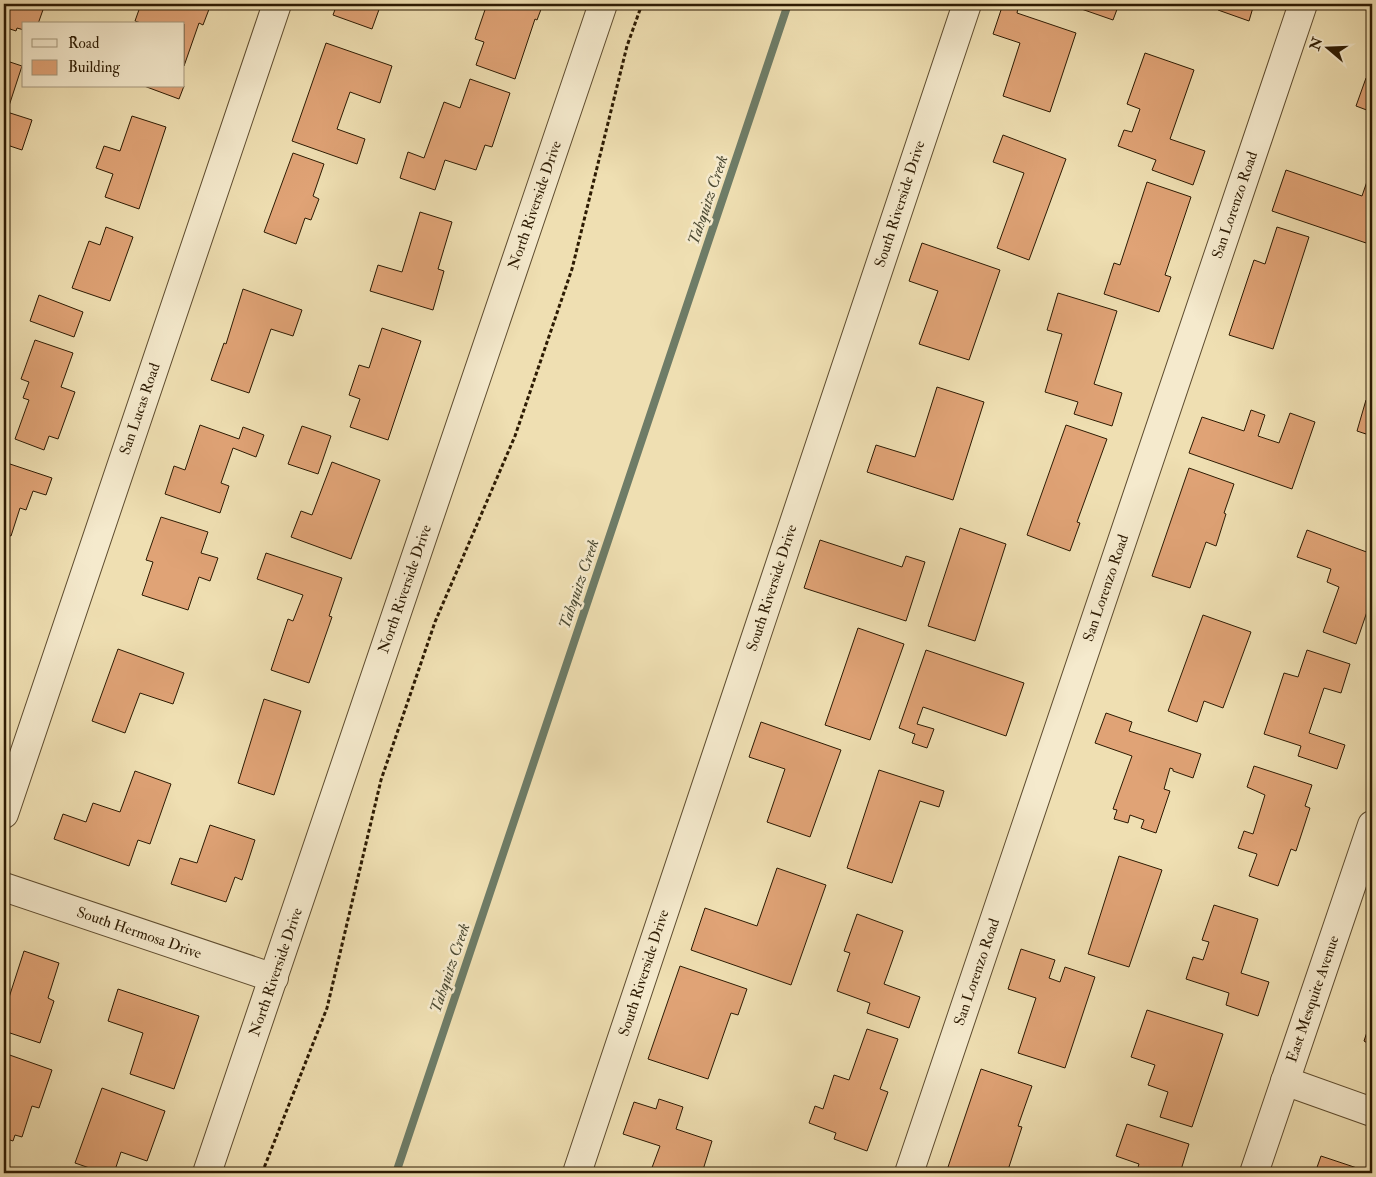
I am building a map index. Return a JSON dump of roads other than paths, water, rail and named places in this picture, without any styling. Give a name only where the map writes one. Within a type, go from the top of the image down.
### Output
[{"type":"street","name":"San Lucas Road","points":[[4,814],[277,4]]},
{"type":"street","name":"North Riverside Drive","points":[[207,1173],[603,4]]},
{"type":"street","name":"South Riverside Drive","points":[[577,1173],[967,4]]},
{"type":"street","name":"San Lorenzo Road","points":[[909,1173],[1303,4]]},
{"type":"street","name":"East Mesquite Avenue","points":[[1254,1173],[1372,825]]},
{"type":"street","name":"South Hermosa Drive","points":[[4,887],[274,978]]},
{"type":"street","points":[[1285,1081],[1372,1112]]},
{"type":"waterway","name":"Tahquitz Creek","points":[[396,1173],[788,4]]}]
